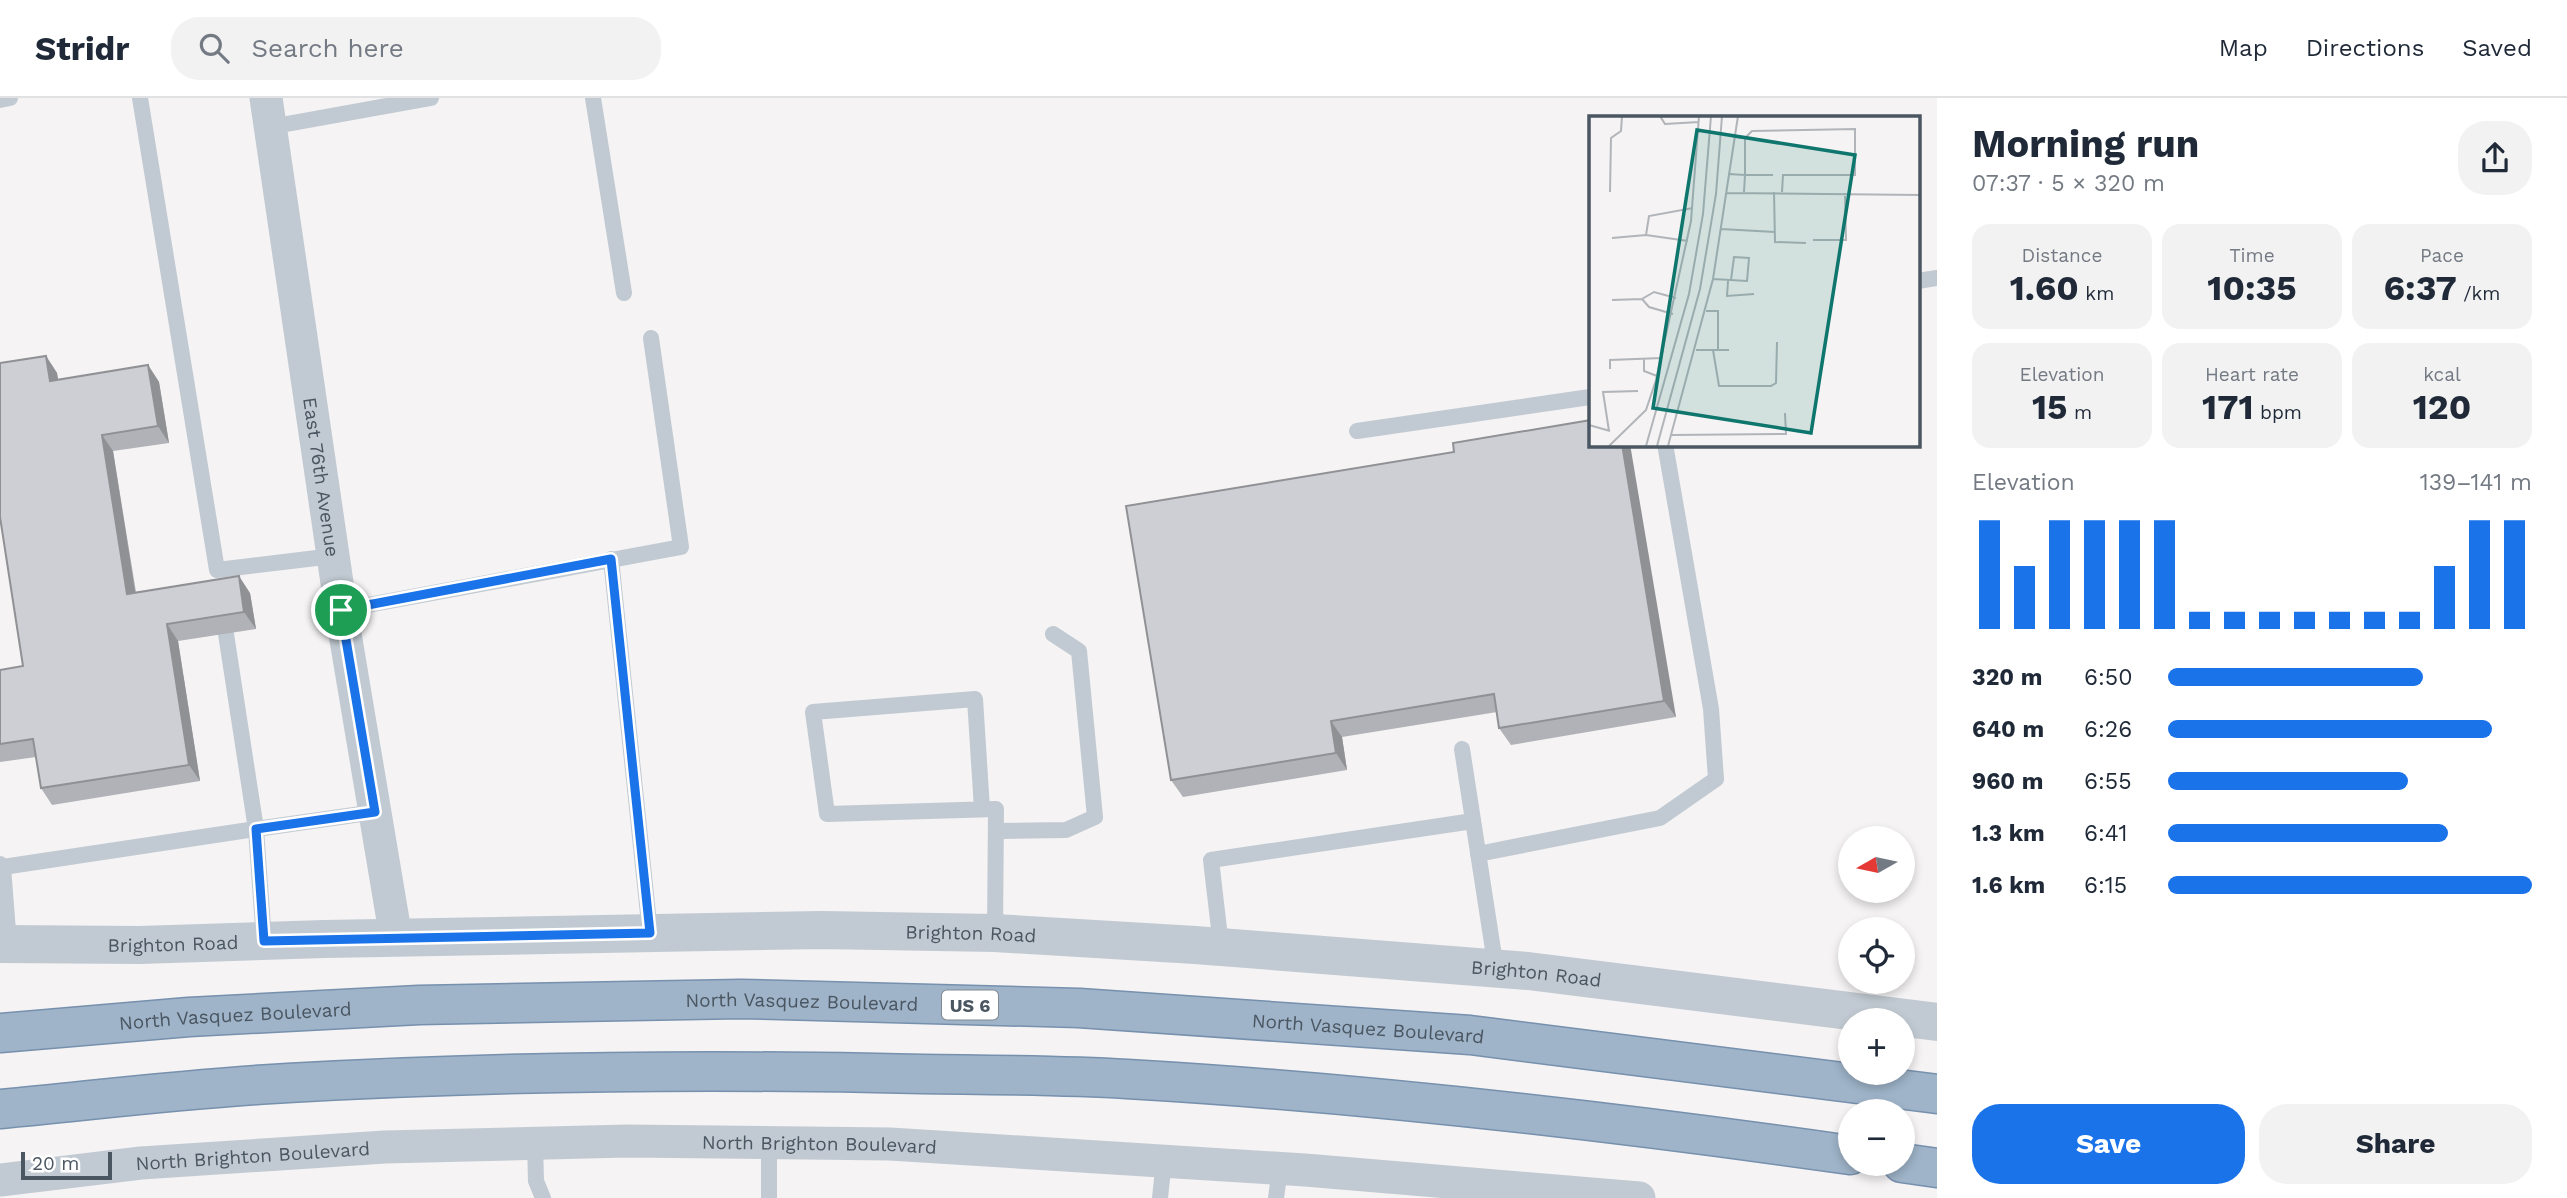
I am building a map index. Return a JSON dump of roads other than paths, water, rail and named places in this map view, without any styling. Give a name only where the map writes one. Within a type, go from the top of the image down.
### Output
[{"type":"highway","name":"North Vasquez Boulevard","points":[[0,1033],[189,1017],[432,1004],[741,999],[1052,1007],[1471,1035],[1937,1094]]},
{"type":"highway","points":[[0,1109],[284,1083],[567,1073],[777,1070],[1109,1078],[1347,1096],[1511,1112],[1838,1153]]},
{"type":"highway","points":[[1915,1165],[1937,1168]]},
{"type":"street","name":"East 76th Avenue","points":[[268,113],[341,610],[396,938]]},
{"type":"street","name":"Brighton Road","points":[[5,944],[140,945],[822,930],[995,933],[1221,947],[1496,969],[1937,1022]]},
{"type":"street","name":"North Brighton Boulevard","points":[[0,1180],[141,1163],[385,1147],[535,1143],[890,1144],[1164,1160],[1278,1183],[1639,1198]]},
{"type":"lane","points":[[0,100],[10,98]]},
{"type":"lane","points":[[140,98],[219,588]]},
{"type":"lane","points":[[268,113],[431,98]]},
{"type":"lane","points":[[593,98],[624,293]]},
{"type":"lane","points":[[341,610],[681,547],[651,338]]},
{"type":"lane","points":[[1357,431],[1589,397]]},
{"type":"lane","points":[[1478,854],[1660,818],[1716,779],[1711,709],[1665,446]]},
{"type":"lane","points":[[217,570],[333,556]]},
{"type":"lane","points":[[611,559],[650,933]]},
{"type":"lane","points":[[226,634],[256,829],[264,941]]},
{"type":"lane","points":[[996,831],[1066,830],[1095,817],[1079,650],[1053,634]]},
{"type":"lane","points":[[982,809],[975,699],[813,712],[827,814],[996,809],[995,933]]},
{"type":"lane","points":[[1462,749],[1496,969]]},
{"type":"lane","points":[[5,944],[2,866],[375,812]]},
{"type":"lane","points":[[1221,947],[1211,860],[1473,821]]},
{"type":"lane","points":[[535,1143],[536,1181],[543,1198]]},
{"type":"lane","points":[[769,1143],[769,1198]]},
{"type":"lane","points":[[1160,1198],[1164,1160]]}]
